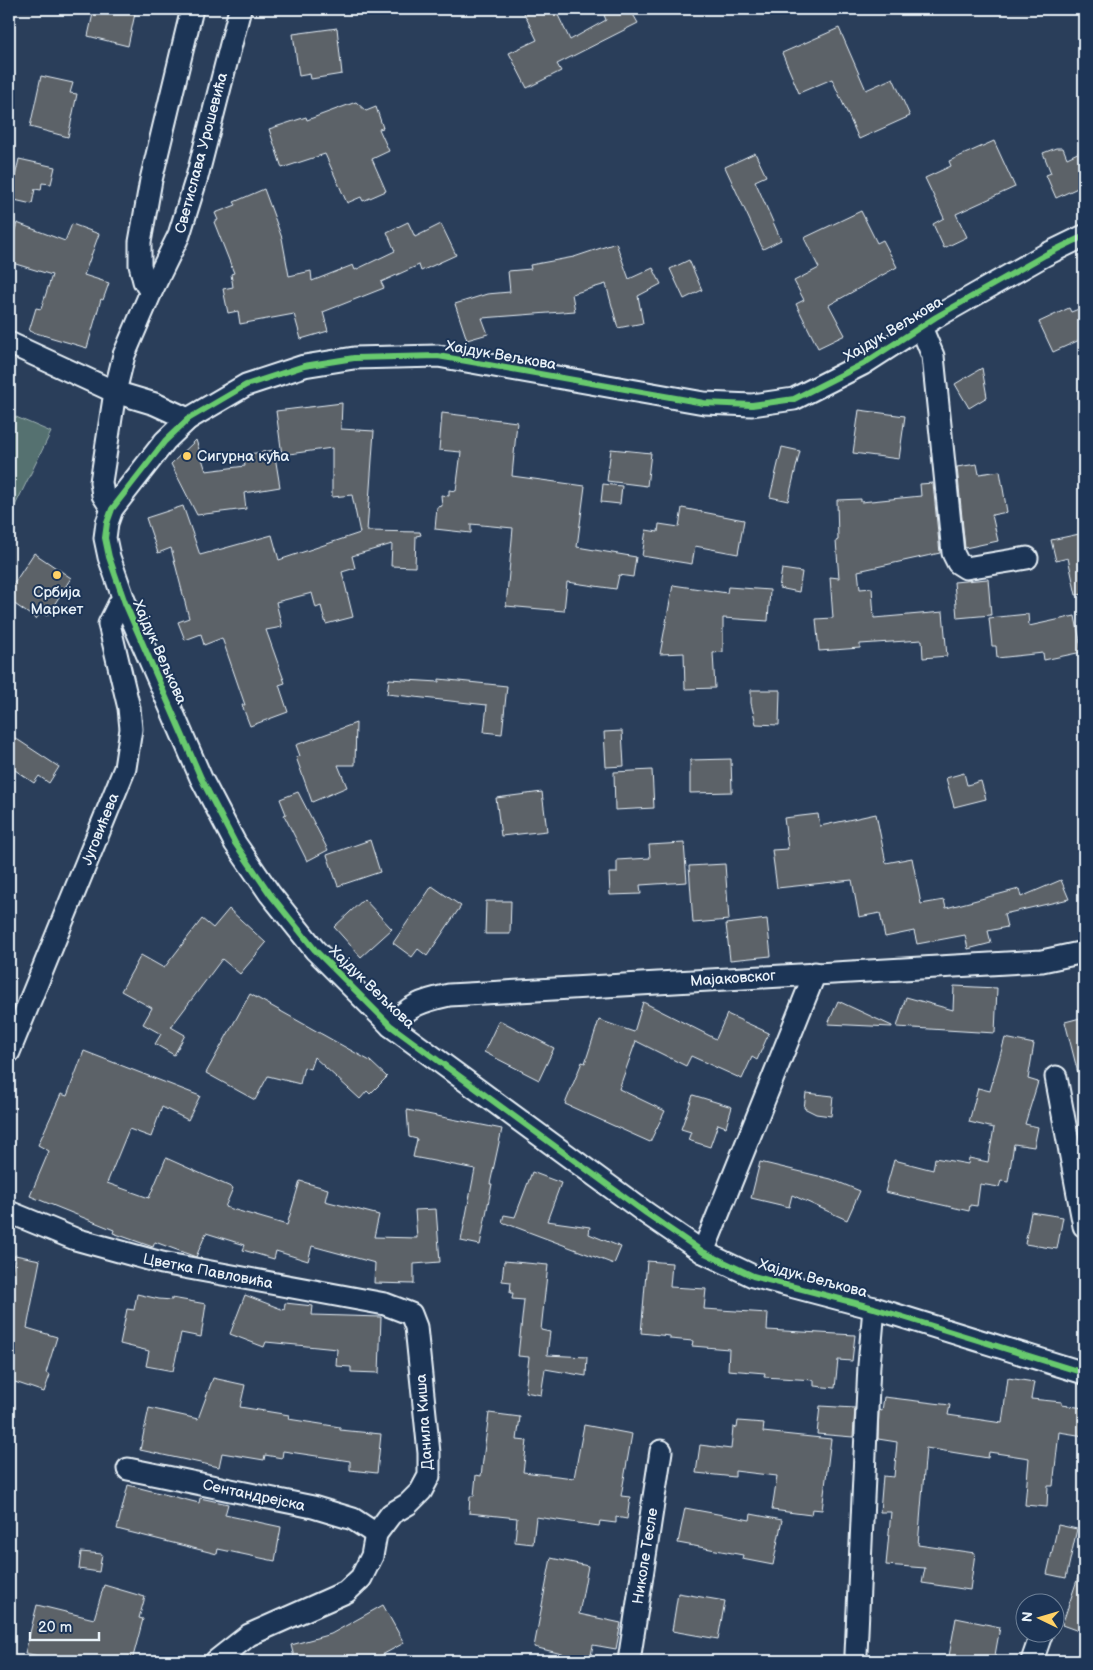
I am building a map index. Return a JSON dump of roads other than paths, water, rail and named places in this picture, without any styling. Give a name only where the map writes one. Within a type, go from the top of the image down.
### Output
[{"type":"street","points":[[150,292],[144,281],[140,265],[140,242],[151,180],[192,9]]},
{"type":"street","name":"Светислава Урошевића","points":[[112,510],[103,495],[101,482],[115,392],[124,356],[150,292],[179,236],[197,177],[240,9]]},
{"type":"street","name":"Хајдук Вељкова","points":[[1084,236],[1045,255],[921,327],[863,364],[794,399],[752,405],[704,404],[438,356],[354,358],[304,366],[246,385],[188,419],[165,441],[112,510],[105,538],[109,557],[125,603],[201,778],[235,844],[270,894],[316,950],[391,1026],[646,1214],[703,1252],[753,1276],[874,1308],[1084,1373]]},
{"type":"street","points":[[921,327],[932,356],[953,553],[958,563],[966,568],[1027,558]]},
{"type":"street","points":[[9,343],[115,392],[155,404],[188,419]]},
{"type":"street","name":"Југовићева","points":[[9,1052],[125,768],[131,729],[129,708],[108,624],[119,604],[125,603]]},
{"type":"street","name":"Мајаковског","points":[[391,1026],[403,1012],[423,1001],[449,995],[1042,961],[1084,952]]},
{"type":"street","points":[[703,1252],[815,973]]},
{"type":"street","points":[[1056,1077],[1084,1226]]},
{"type":"street","name":"Цветка Павловића","points":[[9,1212],[75,1239],[162,1263],[386,1304],[411,1314]]},
{"type":"street","points":[[856,1654],[869,1364],[874,1308]]},
{"type":"street","name":"Данила Киша","points":[[216,1661],[250,1635],[346,1592],[361,1578],[372,1556],[376,1534],[391,1514],[408,1504],[421,1491],[428,1476],[430,1452],[416,1327],[411,1314]]},
{"type":"street","name":"Николе Тесле","points":[[629,1661],[661,1451]]},
{"type":"street","name":"Сентандрејска","points":[[128,1469],[313,1507],[352,1519],[376,1534]]},
{"type":"street","points":[[1032,1661],[1039,1642]]},
{"type":"place","name":"Сигурна кућа","points":[[187,456]]},
{"type":"place","name":"Србија Маркет","points":[[57,575]]}]
